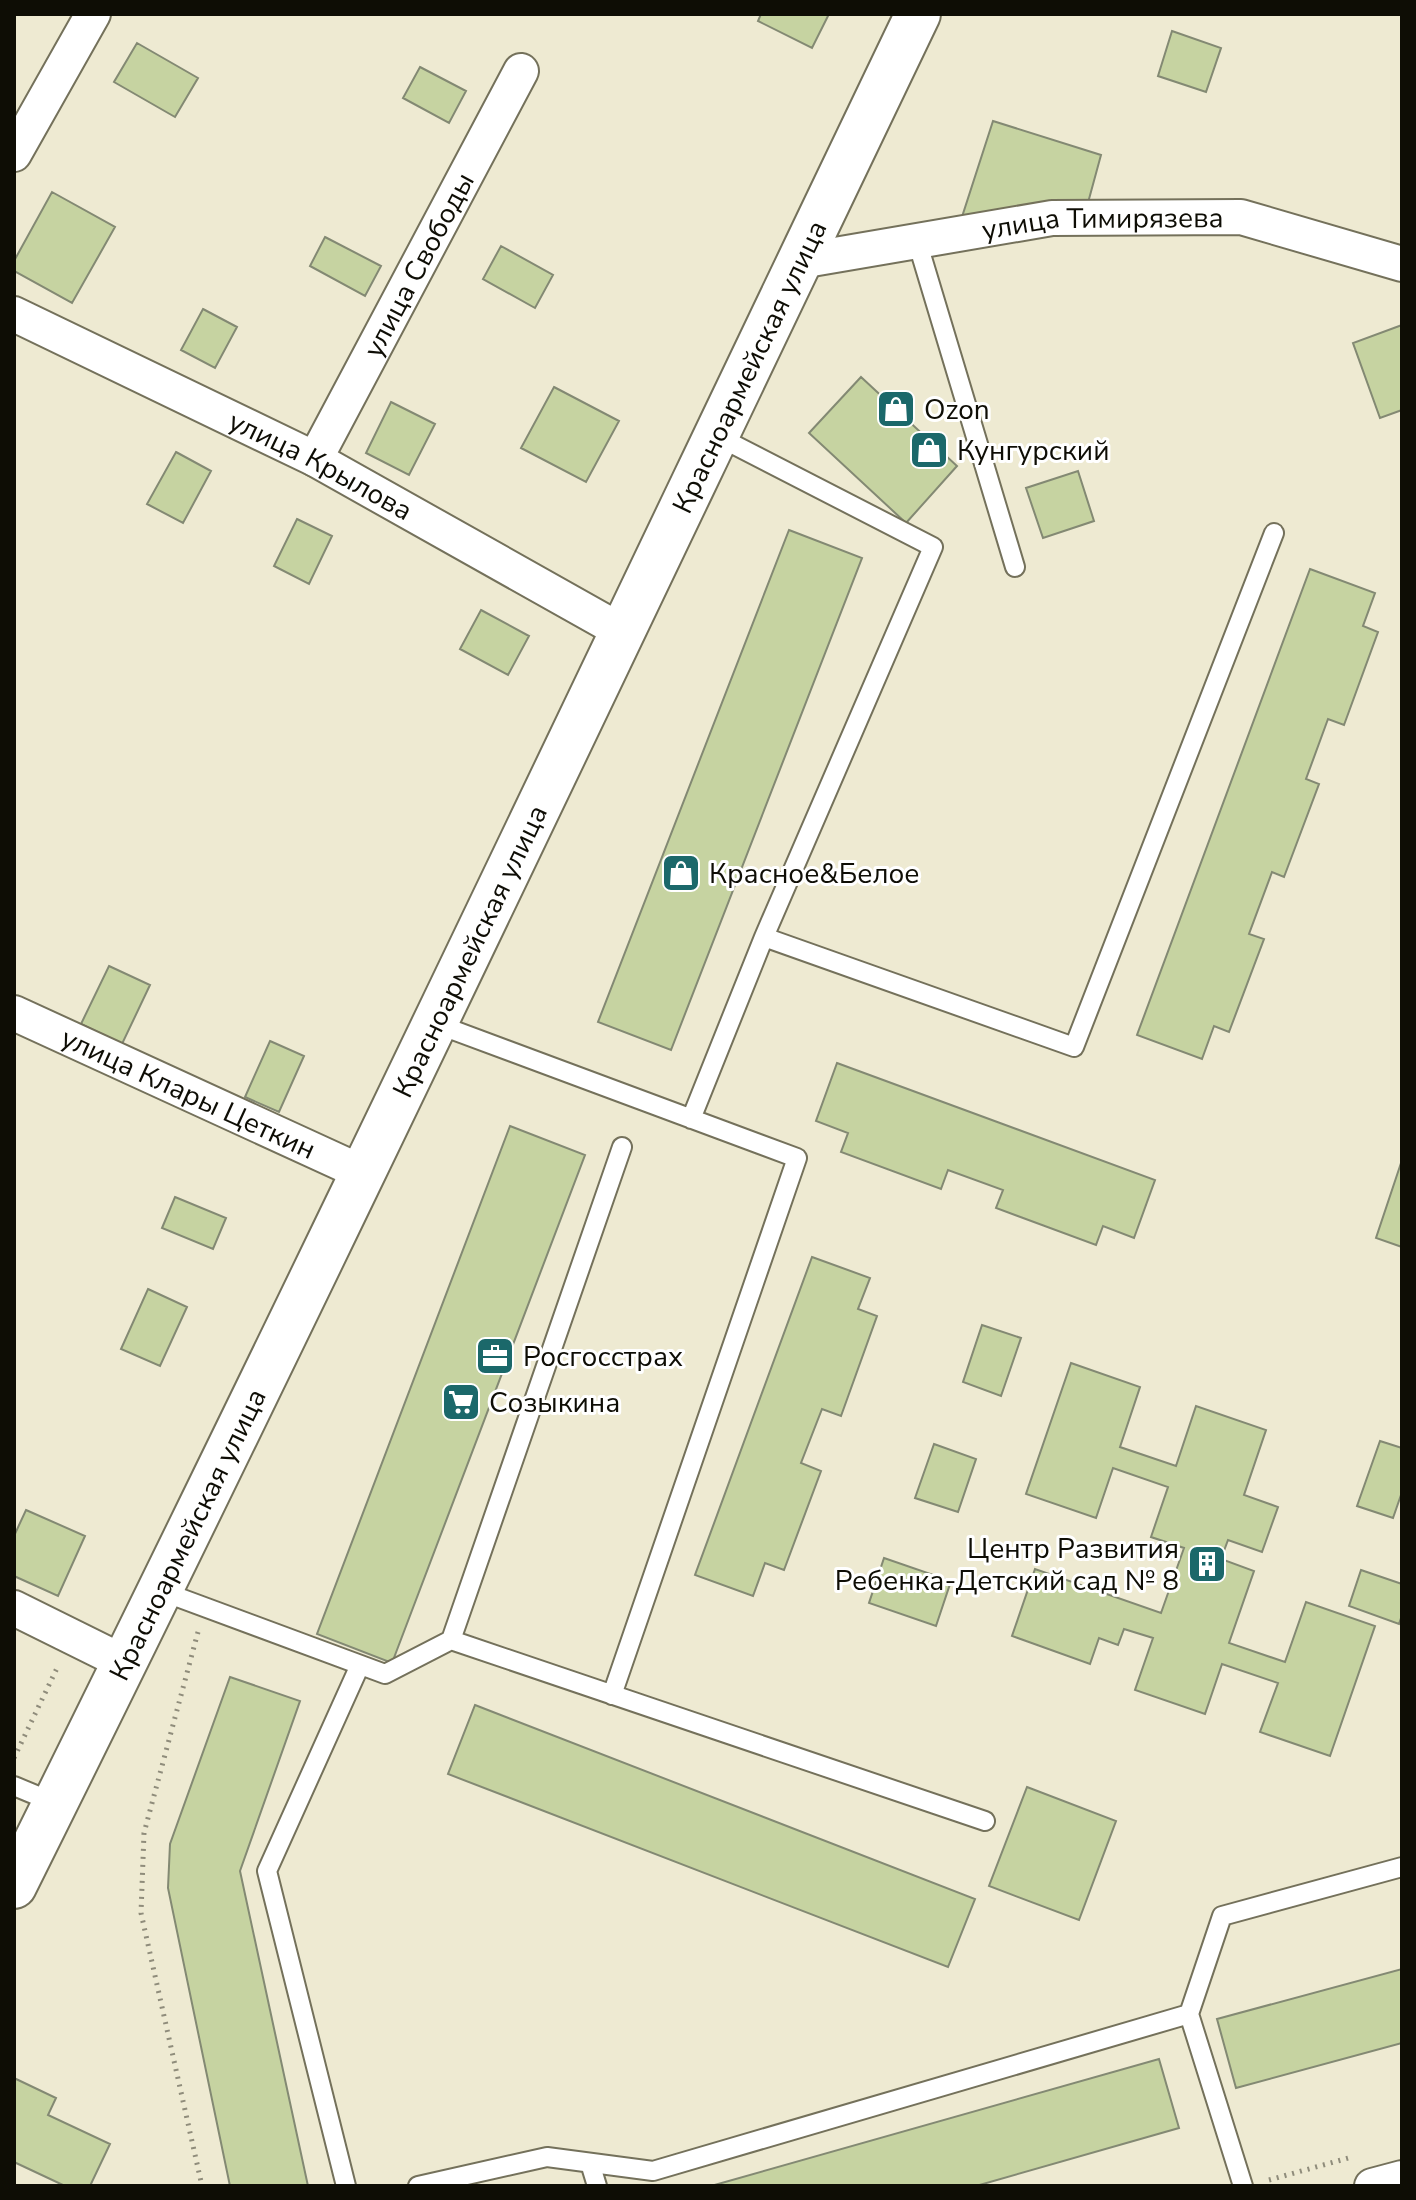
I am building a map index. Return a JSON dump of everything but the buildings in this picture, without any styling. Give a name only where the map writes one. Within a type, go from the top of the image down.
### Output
[{"type":"street","points":[[14,154],[93,14]]},
{"type":"street","name":"Красноармейская улица","points":[[14,1886],[363,1173],[918,14]]},
{"type":"street","name":"улица Свободы","points":[[315,459],[521,71]]},
{"type":"street","name":"улица Тимирязева","points":[[800,261],[1052,218],[1241,217],[1402,264]]},
{"type":"street","name":"улица Крылова","points":[[14,314],[315,459],[621,631]]},
{"type":"street","name":"улица Клары Цеткин","points":[[14,1013],[363,1173]]},
{"type":"street","points":[[14,1608],[125,1663]]},
{"type":"street","points":[[1372,2186],[1402,2178]]},
{"type":"lane","points":[[917,241],[1015,567]]},
{"type":"lane","points":[[691,1119],[764,937],[933,547],[717,436]]},
{"type":"lane","points":[[764,937],[1074,1047],[1274,533]]},
{"type":"lane","points":[[434,1023],[797,1158],[612,1695]]},
{"type":"lane","points":[[161,1591],[385,1674],[451,1640],[622,1147]]},
{"type":"lane","points":[[451,1640],[985,1821]]},
{"type":"lane","points":[[346,2186],[267,1871],[360,1665]]},
{"type":"lane","points":[[14,1786],[55,1803]]},
{"type":"lane","points":[[1243,2186],[1189,2014],[1222,1916],[1402,1867]]},
{"type":"lane","points":[[418,2186],[547,2157],[653,2171],[1189,2014]]},
{"type":"lane","points":[[590,2163],[597,2186]]},
{"type":"path","points":[[202,2186],[141,1913],[144,1833],[205,1607]]},
{"type":"path","points":[[14,1759],[72,1637]]},
{"type":"path","points":[[1264,2182],[1356,2155]]},
{"type":"place","name":"Ozon","points":[[896,409]]},
{"type":"place","name":"Кунгурский","points":[[929,450]]},
{"type":"place","name":"Красное&Белое","points":[[681,873]]},
{"type":"place","name":"Росгосстрах","points":[[495,1356]]},
{"type":"place","name":"Созыкина","points":[[461,1402]]},
{"type":"place","name":"Центр Развития Ребенка-Детский сад № 8","points":[[1207,1564]]}]
